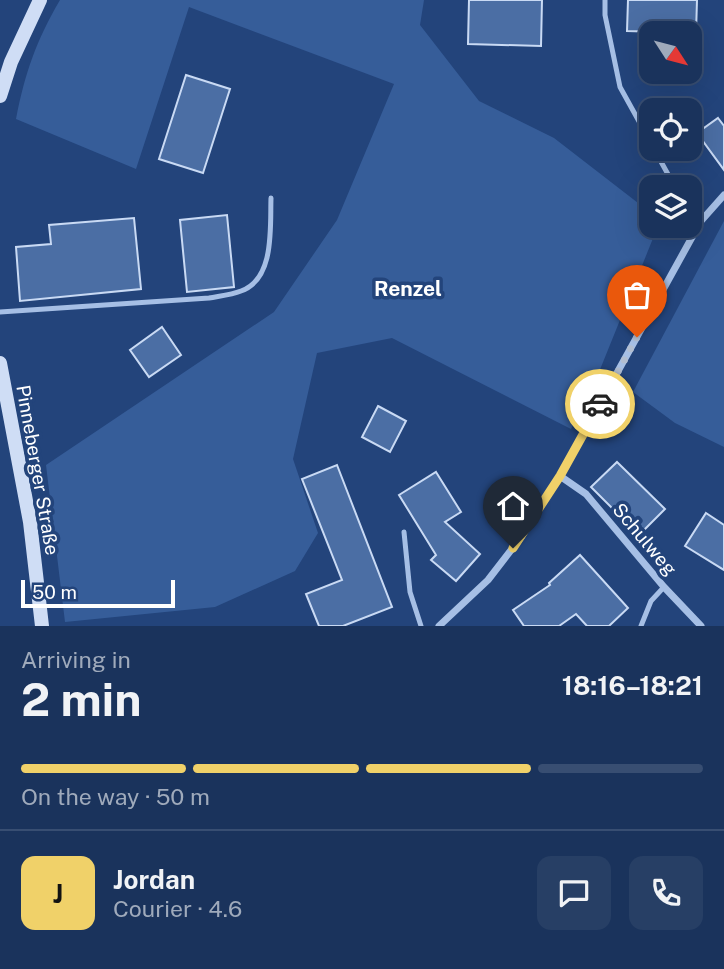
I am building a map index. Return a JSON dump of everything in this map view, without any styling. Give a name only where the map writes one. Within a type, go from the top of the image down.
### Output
[{"type":"main road","points":[[0,96],[11,62],[40,0]]},
{"type":"main road","name":"Pinneberger Straße","points":[[0,363],[30,522],[42,626]]},
{"type":"street","points":[[702,220],[724,195]]},
{"type":"street","points":[[439,626],[488,580],[505,560],[560,476],[692,238]]},
{"type":"street","name":"Schulweg","points":[[560,476],[586,494],[664,587],[701,626]]},
{"type":"lane","points":[[605,0],[620,86],[639,121]]},
{"type":"lane","points":[[0,312],[209,298],[243,291],[260,278],[269,243],[271,198]]},
{"type":"lane","points":[[404,532],[410,592],[421,626]]},
{"type":"lane","points":[[641,626],[650,601],[664,587]]},
{"type":"shaded area","points":[[60,0],[424,0],[420,25],[479,101],[554,138],[639,204],[639,238],[653,238],[597,377],[571,429],[392,338],[317,353],[293,459],[318,533],[295,571],[215,607],[65,622],[46,465],[274,312],[337,220],[394,84],[189,7],[136,169],[16,119],[32,58]]},
{"type":"shaded area","points":[[724,221],[724,447],[675,423],[633,392]]},
{"type":"building","points":[[469,0],[542,0],[541,46],[468,44]]},
{"type":"building","points":[[628,0],[697,0],[696,21],[639,21],[639,31],[627,31]]},
{"type":"building","points":[[186,75],[230,89],[203,173],[159,159]]},
{"type":"building","points":[[718,118],[724,126],[724,170],[702,140],[702,129]]},
{"type":"building","points":[[227,215],[234,287],[187,292],[180,220]]},
{"type":"building","points":[[134,218],[141,289],[20,301],[16,247],[51,244],[49,225]]},
{"type":"building","points":[[162,327],[181,355],[149,377],[130,350]]},
{"type":"building","points":[[378,406],[406,421],[390,452],[362,437]]},
{"type":"building","points":[[617,462],[665,509],[639,535],[591,487]]},
{"type":"building","points":[[337,465],[392,607],[343,626],[319,626],[306,594],[342,580],[302,479]]},
{"type":"building","points":[[436,472],[461,512],[445,522],[480,554],[456,581],[431,560],[436,555],[399,495]]},
{"type":"building","points":[[706,513],[724,525],[724,570],[685,546]]},
{"type":"building","points":[[580,555],[628,608],[609,626],[587,626],[576,614],[559,626],[524,626],[513,610],[550,585],[549,583]]},
{"type":"way so far","points":[[600,404],[637,337]]},
{"type":"district","name":"Renzel","points":[[408,289]]},
{"type":"route","points":[[513,548],[560,476],[600,404]]}]
